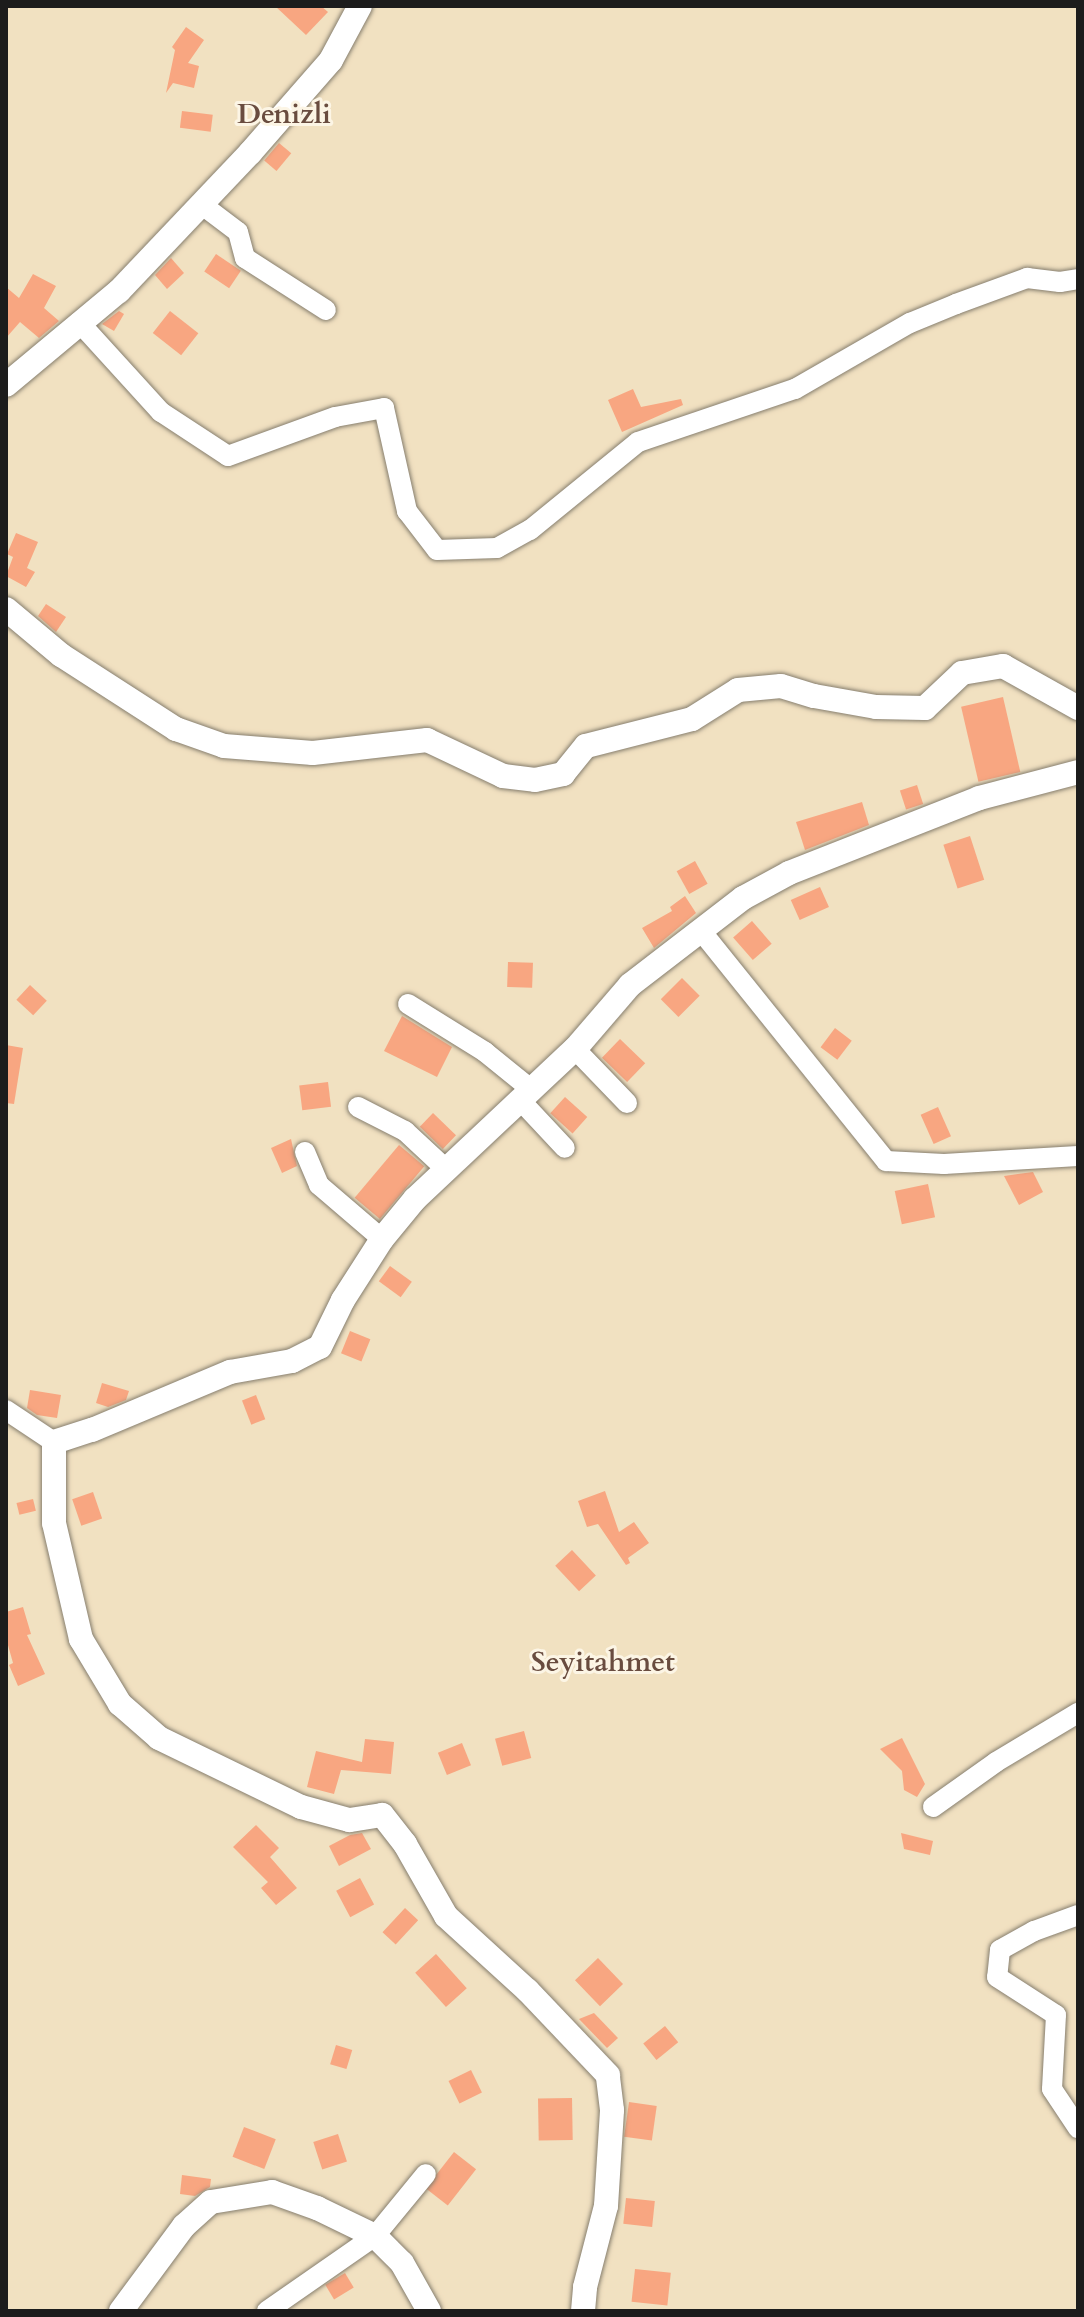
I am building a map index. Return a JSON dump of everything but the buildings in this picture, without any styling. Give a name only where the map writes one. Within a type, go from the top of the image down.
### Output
[{"type":"street","points":[[6,385],[119,291],[250,153],[331,60],[360,6]]},
{"type":"street","points":[[201,204],[238,232],[245,258],[326,310]]},
{"type":"street","points":[[79,322],[161,412],[228,456],[335,417],[384,408],[407,511],[437,550],[497,548],[530,530],[638,442],[795,389],[910,323],[956,304],[1027,278],[1060,282],[1078,279]]},
{"type":"street","points":[[6,609],[61,655],[176,729],[224,746],[313,753],[427,740],[503,776],[535,780],[563,774],[586,746],[692,719],[738,690],[781,686],[876,707],[925,708],[962,673],[1003,666],[1078,708]]},
{"type":"street","points":[[54,1442],[92,1430],[230,1372],[292,1361],[320,1347],[343,1300],[382,1239],[415,1199],[575,1049],[630,985],[743,898],[789,873],[979,798],[1078,772]]},
{"type":"street","points":[[702,932],[886,1161],[944,1164],[1078,1156]]},
{"type":"street","points":[[408,1004],[485,1052],[526,1095],[565,1148]]},
{"type":"street","points":[[575,1049],[627,1103]]},
{"type":"street","points":[[358,1107],[405,1131],[447,1170]]},
{"type":"street","points":[[305,1152],[319,1185],[382,1239]]},
{"type":"street","points":[[6,1410],[54,1442]]},
{"type":"street","points":[[54,1442],[54,1523],[81,1639],[120,1704],[159,1738],[301,1807],[349,1820],[382,1815],[405,1844],[446,1916],[528,1991],[608,2075],[612,2122],[606,2206],[585,2287],[583,2311]]},
{"type":"street","points":[[933,1807],[996,1762],[1078,1713]]},
{"type":"street","points":[[1078,1915],[1034,1931],[1000,1950],[997,1977],[1056,2015],[1052,2089],[1078,2128]]},
{"type":"street","points":[[267,2311],[375,2236],[426,2174]]},
{"type":"street","points":[[121,2311],[184,2226],[211,2202],[272,2192],[317,2208],[375,2236],[402,2263],[429,2311]]},
{"type":"district","name":"Denizli","points":[[284,114]]},
{"type":"district","name":"Seyitahmet","points":[[603,1662]]}]
